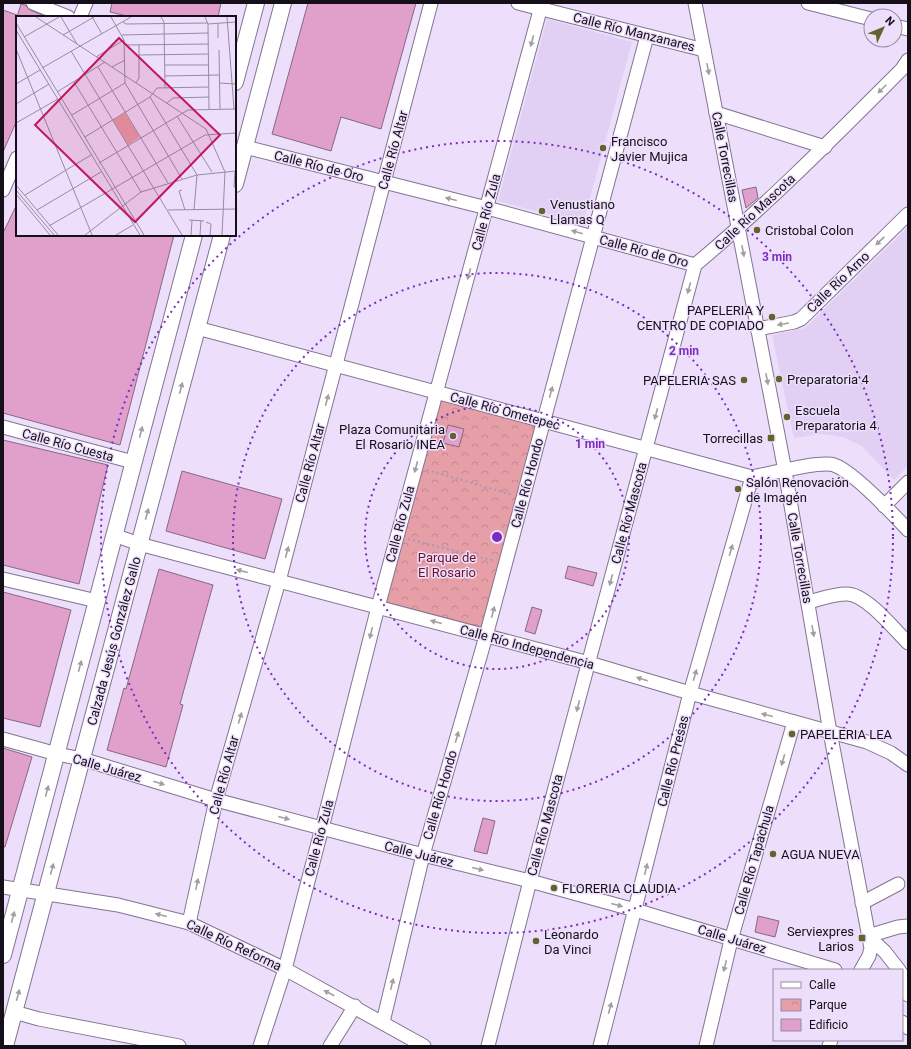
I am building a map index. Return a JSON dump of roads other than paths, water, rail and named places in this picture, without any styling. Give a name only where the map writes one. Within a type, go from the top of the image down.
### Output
[{"type":"main road","points":[[236,78],[256,3]]},
{"type":"main road","points":[[236,180],[281,5]]},
{"type":"main road","name":"Calzada Jesús González Gallo","points":[[3,954],[194,236]]},
{"type":"main road","name":"Calzada Jesús González Gallo","points":[[5,1046],[222,236]]},
{"type":"street","points":[[33,3],[66,16]]},
{"type":"street","points":[[80,16],[86,3]]},
{"type":"street","name":"Calle Río Altar","points":[[189,923],[216,800],[279,581],[431,3]]},
{"type":"street","name":"Calle Río Manzanares","points":[[518,3],[542,6],[647,36],[704,50]]},
{"type":"street","name":"Calle Torrecillas","points":[[695,3],[785,470],[830,732],[871,948],[869,956],[862,969]]},
{"type":"street","points":[[808,3],[863,17]]},
{"type":"street","name":"Calle Río Zula","points":[[260,1046],[285,969],[378,607],[542,6]]},
{"type":"street","name":"Calle Río Hondo","points":[[383,1022],[423,855],[486,636],[647,36]]},
{"type":"street","name":"Calle Río Mascota","points":[[488,1046],[530,881],[695,265],[739,228],[906,68]]},
{"type":"street","points":[[716,113],[825,147]]},
{"type":"street","name":"Calle Río de Oro","points":[[245,147],[487,208],[695,265]]},
{"type":"street","points":[[3,190],[16,160]]},
{"type":"street","name":"Calle Río Arno","points":[[757,329],[794,322],[801,319],[908,214]]},
{"type":"street","name":"Calle Río Ometepec","points":[[197,328],[752,477],[822,464],[834,465],[854,478],[908,530]]},
{"type":"street","name":"Calle Río Cuesta","points":[[3,427],[133,462]]},
{"type":"street","name":"Calle Río Presas","points":[[600,1046],[636,910],[690,693],[752,477]]},
{"type":"street","points":[[884,506],[908,482]]},
{"type":"street","name":"Calle Río Independencia","points":[[114,536],[589,663],[830,732],[880,747],[908,765]]},
{"type":"street","points":[[3,579],[97,601]]},
{"type":"street","points":[[808,602],[846,594],[855,595],[868,603],[908,643]]},
{"type":"street","name":"Calle Río Tapachula","points":[[706,1046],[731,940],[794,722]]},
{"type":"street","name":"Calle Juárez","points":[[3,739],[56,754],[82,759],[216,800],[636,910],[731,940],[832,969]]},
{"type":"street","points":[[862,903],[898,884]]},
{"type":"street","name":"Calle Río Reforma","points":[[3,887],[20,888],[45,894],[118,905],[189,923],[285,969],[354,1006],[383,1022],[408,1042],[424,1046]]},
{"type":"street","points":[[898,969],[868,936],[898,927],[908,926]]},
{"type":"street","points":[[903,978],[908,995]]},
{"type":"street","points":[[330,1046],[354,1006]]},
{"type":"street","points":[[14,1012],[39,1019],[179,1046]]},
{"type":"place","name":"Francisco Javier Mujica","points":[[603,148]]},
{"type":"place","name":"Venustiano Llamas Q","points":[[542,211]]},
{"type":"place","name":"Cristobal Colon","points":[[757,230]]},
{"type":"place","name":"PAPELERIA Y CENTRO DE COPIADO","points":[[772,317]]},
{"type":"place","name":"Preparatoria 4","points":[[779,379]]},
{"type":"place","name":"PAPELERIA SAS","points":[[744,380]]},
{"type":"place","name":"Escuela Preparatoria 4","points":[[787,417]]},
{"type":"place","name":"Plaza Comunitaria El Rosario INEA","points":[[453,436]]},
{"type":"place","name":"Torrecillas","points":[[771,438]]},
{"type":"place","name":"Salón Renovación de Imagén","points":[[738,489]]},
{"type":"place","name":"PAPELERIA LEA","points":[[792,734]]},
{"type":"place","name":"AGUA NUEVA","points":[[773,854]]},
{"type":"place","name":"FLORERIA CLAUDIA","points":[[554,888]]},
{"type":"place","name":"Serviexpres Larios","points":[[862,938]]},
{"type":"place","name":"Leonardo Da Vinci","points":[[536,941]]},
{"type":"park label","name":"Parque de El Rosario","points":[[447,564]]}]
